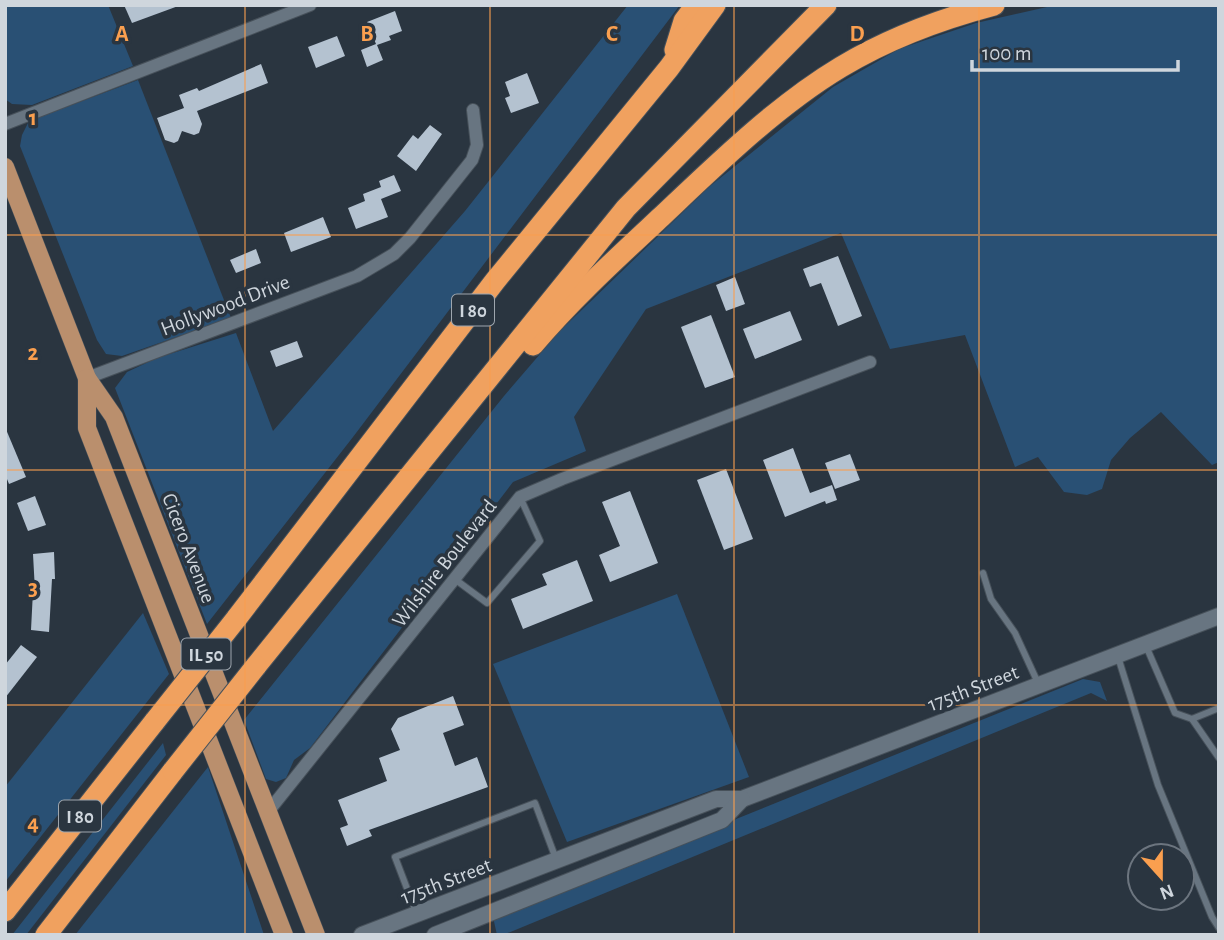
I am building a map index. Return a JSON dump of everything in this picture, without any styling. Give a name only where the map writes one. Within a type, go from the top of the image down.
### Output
[{"type":"highway","points":[[669,68],[684,21],[696,5]]},
{"type":"highway","name":"I 80","points":[[5,911],[236,619],[495,281],[669,68],[715,5]]},
{"type":"highway","name":"I 80","points":[[46,935],[256,666],[626,208],[826,5]]},
{"type":"highway","points":[[372,523],[496,391],[558,316],[698,182],[804,92],[877,47],[959,14],[994,5]]},
{"type":"main road","name":"Cicero Avenue","points":[[5,167],[87,378],[114,416],[316,935]]},
{"type":"main road","name":"Cicero Avenue","points":[[87,378],[87,428],[284,935]]},
{"type":"street","points":[[5,124],[310,5]]},
{"type":"street","name":"Hollywood Drive","points":[[87,378],[356,276],[394,254],[472,160],[477,145],[473,110]]},
{"type":"street","name":"Wilshire Boulevard","points":[[267,813],[520,497],[870,362]]},
{"type":"street","name":"175th Street","points":[[362,935],[716,799],[742,799],[1219,616]]},
{"type":"street","name":"175th Street","points":[[435,935],[722,820],[742,799]]},
{"type":"lane","points":[[456,580],[487,603],[540,541],[520,497]]},
{"type":"lane","points":[[983,573],[991,599],[1015,633],[1039,685]]},
{"type":"lane","points":[[1146,644],[1175,713],[1192,719],[1219,758]]},
{"type":"lane","points":[[1118,655],[1158,785],[1219,928]]},
{"type":"lane","points":[[1192,719],[1219,708]]},
{"type":"lane","points":[[417,914],[395,857],[509,812],[535,803],[556,861]]},
{"type":"shaded area","points":[[5,5],[108,5],[133,66],[32,105],[12,104],[5,99]]},
{"type":"shaded area","points":[[628,5],[680,5],[353,437],[207,624],[115,388],[127,372],[157,358],[236,333],[273,431],[465,211]]},
{"type":"shaded area","points":[[1056,5],[1219,5],[1219,462],[1212,465],[1161,412],[1130,438],[1111,460],[1102,489],[1087,495],[1064,492],[1038,457],[1015,467],[965,335],[890,349],[841,233],[646,309],[574,417],[586,451],[513,482],[310,748],[294,760],[286,778],[276,782],[266,779],[244,720],[504,396],[559,332],[709,187],[833,87],[899,49],[976,23]]},
{"type":"shaded area","points":[[138,80],[231,318],[122,356],[106,354],[97,340],[20,146],[29,121]]},
{"type":"shaded area","points":[[677,594],[749,777],[567,842],[493,664]]},
{"type":"shaded area","points":[[143,613],[169,674],[5,882],[5,787]]},
{"type":"shaded area","points":[[1083,679],[1100,682],[1107,701],[1091,693],[503,935],[497,935],[493,917]]},
{"type":"shaded area","points":[[163,743],[166,755],[26,935],[12,935]]},
{"type":"shaded area","points":[[208,767],[264,935],[75,935]]},
{"type":"building","points":[[124,5],[181,5],[132,23]]},
{"type":"building","points":[[395,11],[402,31],[389,36],[391,40],[377,45],[383,60],[367,67],[361,50],[376,44],[367,22]]},
{"type":"building","points":[[337,36],[345,56],[316,68],[308,47]]},
{"type":"building","points":[[261,64],[268,83],[197,111],[202,124],[199,133],[194,135],[182,131],[178,141],[174,143],[165,140],[157,118],[184,108],[179,95],[197,88],[199,91]]},
{"type":"building","points":[[527,73],[539,103],[511,113],[505,98],[510,96],[505,82]]},
{"type":"building","points":[[430,125],[442,134],[416,171],[397,156],[413,135],[418,139]]},
{"type":"building","points":[[394,175],[401,191],[381,199],[388,217],[356,229],[348,208],[365,201],[363,194],[381,187],[379,181]]},
{"type":"building","points":[[323,217],[331,237],[291,252],[284,233]]},
{"type":"building","points":[[256,249],[261,263],[236,273],[230,260]]},
{"type":"building","points":[[838,256],[862,316],[838,326],[821,283],[810,287],[803,269]]},
{"type":"building","points":[[735,277],[745,304],[726,311],[716,285]]},
{"type":"building","points":[[790,311],[802,340],[755,359],[743,329]]},
{"type":"building","points":[[711,315],[735,377],[705,388],[681,327]]},
{"type":"building","points":[[297,341],[303,357],[276,367],[270,351]]},
{"type":"building","points":[[5,427],[26,477],[9,484],[5,474]]},
{"type":"building","points":[[793,448],[810,493],[832,485],[837,500],[826,504],[825,501],[785,517],[763,460]]},
{"type":"building","points":[[850,454],[860,480],[835,489],[825,463]]},
{"type":"building","points":[[726,469],[753,539],[724,550],[697,480]]},
{"type":"building","points":[[630,491],[658,563],[610,582],[599,555],[620,546],[602,502]]},
{"type":"building","points":[[35,496],[46,525],[28,531],[17,503]]},
{"type":"building","points":[[54,552],[55,579],[52,579],[49,632],[31,630],[35,591],[33,554]]},
{"type":"building","points":[[577,560],[593,601],[523,629],[511,599],[547,585],[542,574]]},
{"type":"building","points":[[21,645],[37,657],[5,698],[5,665]]},
{"type":"building","points":[[453,696],[464,725],[443,733],[455,766],[477,757],[488,787],[369,830],[372,836],[347,846],[340,828],[348,825],[338,800],[387,781],[379,758],[400,750],[391,729],[398,718]]}]
